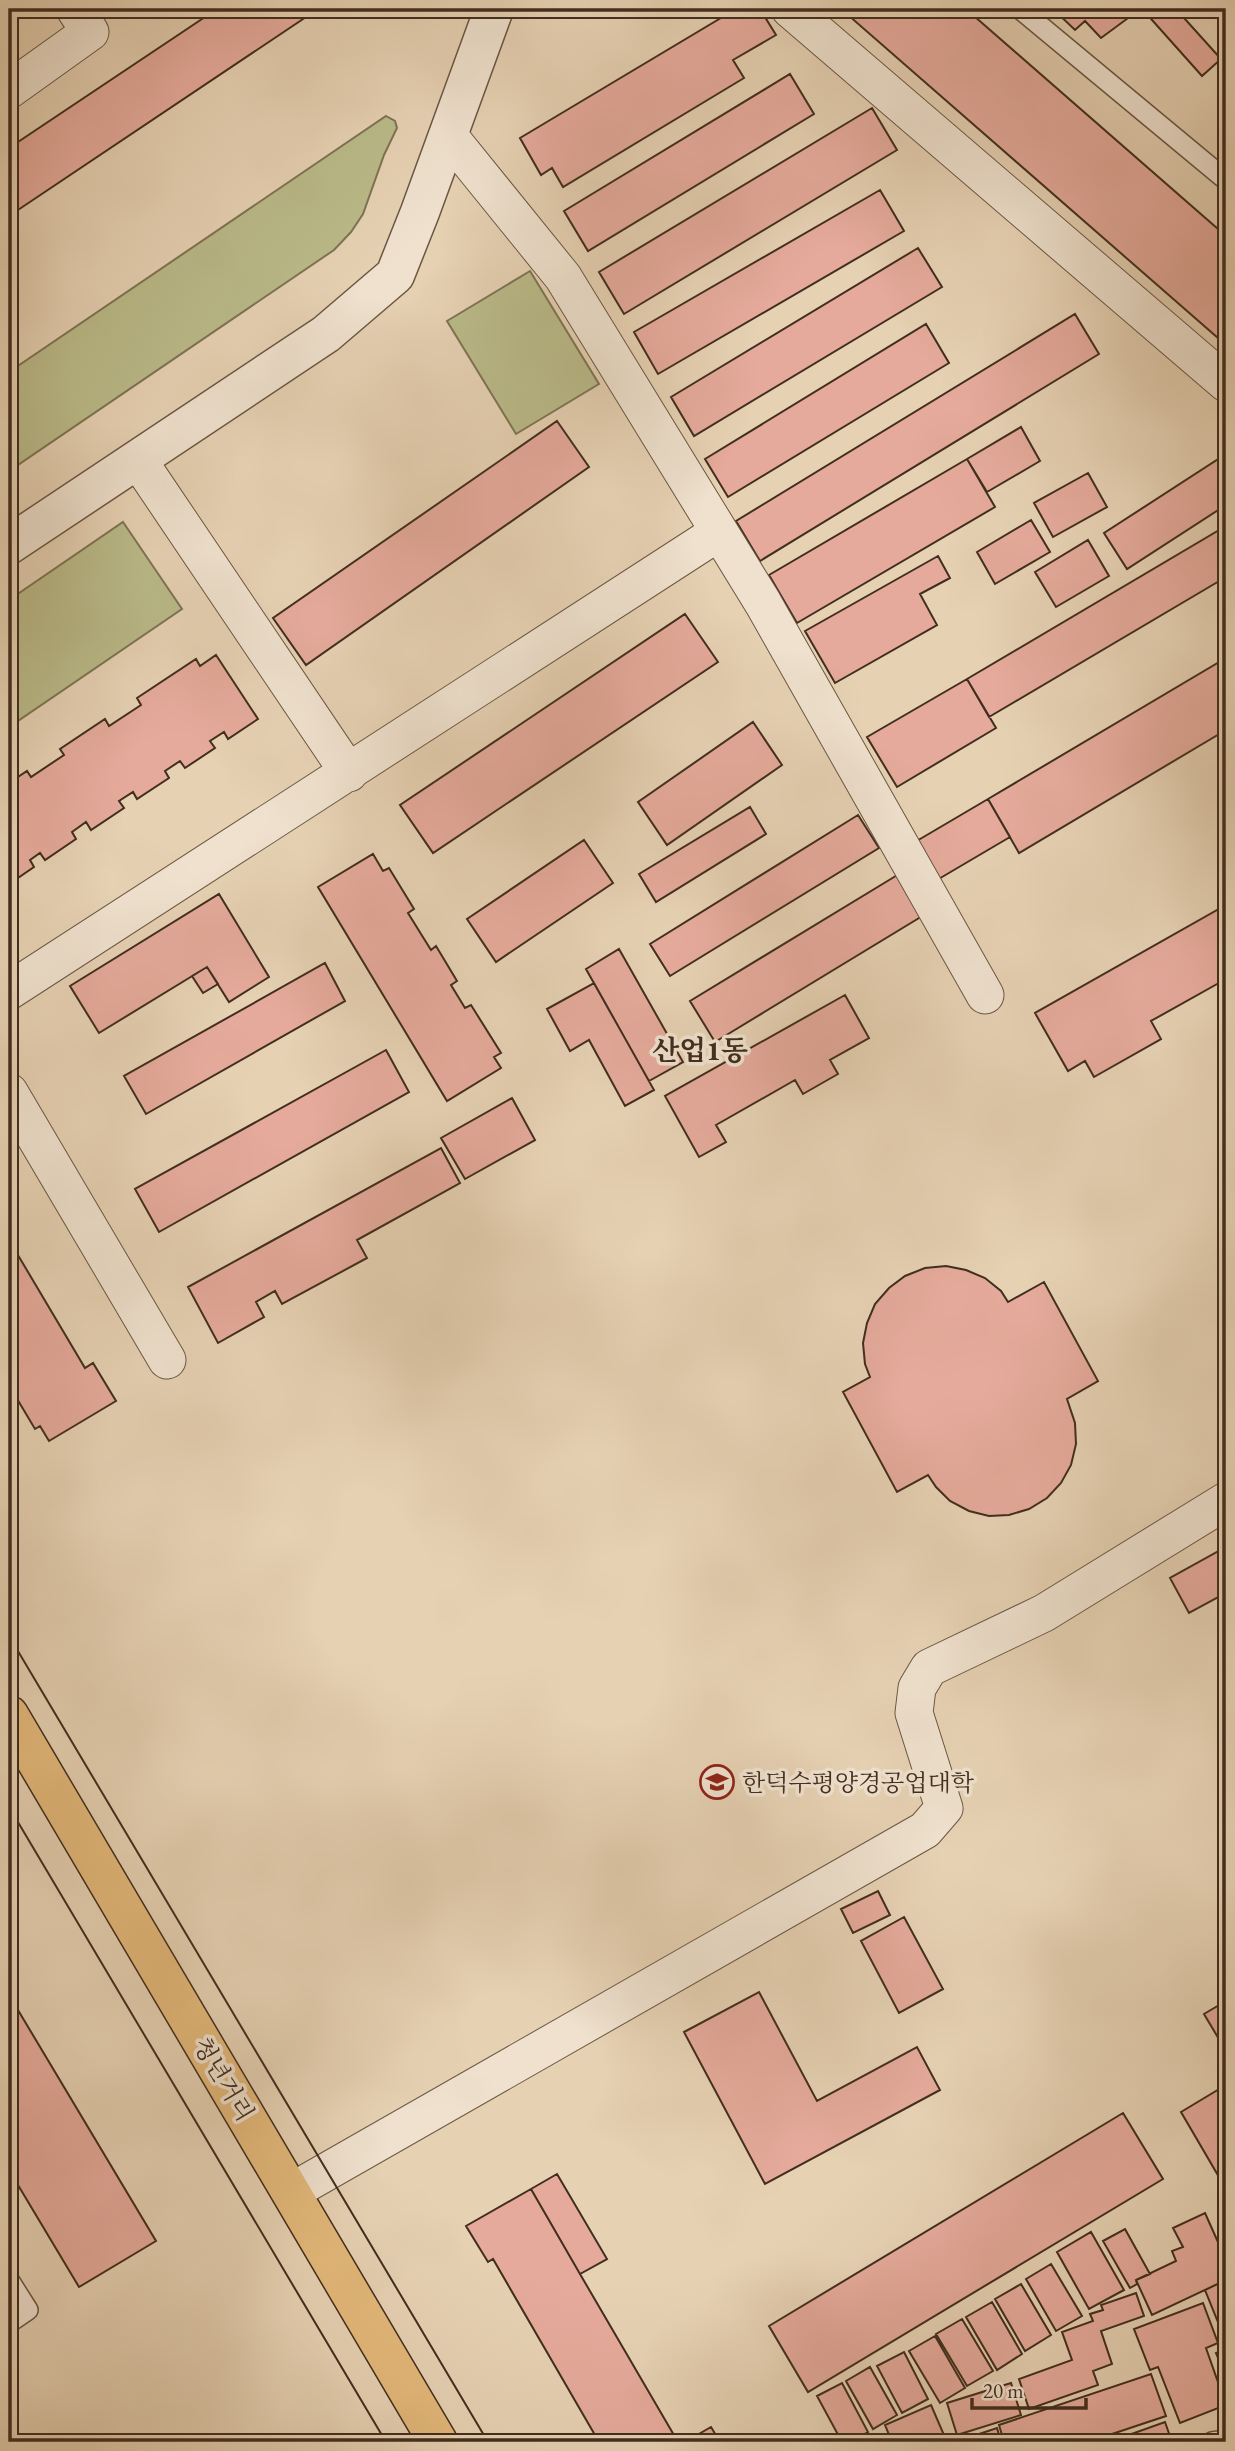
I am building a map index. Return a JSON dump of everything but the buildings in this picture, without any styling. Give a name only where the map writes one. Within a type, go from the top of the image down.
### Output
[{"type":"main road","name":"청년거리","points":[[9,1715],[438,2442]]},
{"type":"street","points":[[9,90],[90,32],[75,9]]},
{"type":"street","points":[[9,545],[326,334],[395,275],[494,9]]},
{"type":"street","points":[[790,9],[1226,383]]},
{"type":"street","points":[[448,135],[563,277],[763,603],[985,995]]},
{"type":"street","points":[[138,460],[349,773]]},
{"type":"street","points":[[9,991],[719,532]]},
{"type":"street","points":[[9,1092],[167,1360]]},
{"type":"street","points":[[291,2192],[925,1830],[944,1808],[914,1713],[917,1688],[929,1668],[1044,1613],[1226,1501]]},
{"type":"lane","points":[[1020,9],[1226,180]]},
{"type":"lane","points":[[9,2280],[28,2310],[9,2323]]},
{"type":"lane","points":[[1212,2442],[1226,2440]]},
{"type":"green space","points":[[386,116],[395,121],[397,128],[384,155],[363,214],[334,250],[9,471],[9,372]]},
{"type":"green space","points":[[530,271],[599,384],[516,434],[447,321]]},
{"type":"green space","points":[[123,522],[182,609],[9,727],[9,600]]},
{"type":"tram line","points":[[9,1636],[488,2442]]},
{"type":"tram line","points":[[9,1807],[386,2442]]},
{"type":"place","name":"한덕수평양경공업대학","points":[[717,1782]]},
{"type":"district","name":"산업1동","points":[[700,1050]]}]
